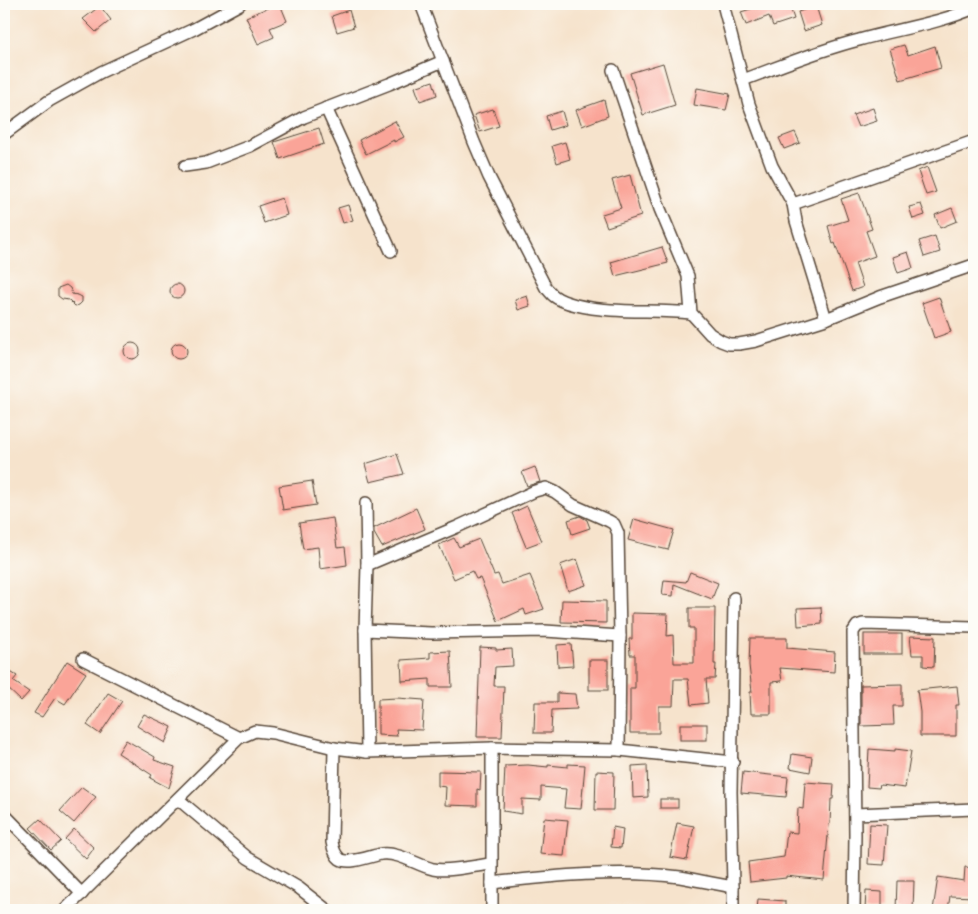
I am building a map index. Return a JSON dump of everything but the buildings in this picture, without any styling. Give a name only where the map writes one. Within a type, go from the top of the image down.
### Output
[{"type":"street","points":[[4,134],[49,101],[101,72],[194,29],[240,4]]},
{"type":"street","points":[[420,4],[474,142],[493,185],[546,288],[555,297],[565,302],[595,310],[691,313]]},
{"type":"street","points":[[723,4],[754,120],[772,166],[793,204],[806,256],[826,319]]},
{"type":"street","points":[[743,80],[817,52],[941,20],[974,8]]},
{"type":"street","points":[[185,166],[206,163],[250,146],[304,117],[443,61]]},
{"type":"street","points":[[614,70],[660,209],[688,276],[691,313],[710,334],[721,342],[729,344],[756,341],[826,319],[880,297],[974,265]]},
{"type":"street","points":[[326,108],[392,251]]},
{"type":"street","points":[[793,204],[974,141]]},
{"type":"street","points":[[367,565],[457,527],[535,491],[546,488],[573,505],[614,524],[618,533],[620,636],[619,750]]},
{"type":"street","points":[[366,503],[365,630],[368,752]]},
{"type":"street","points":[[733,910],[734,598]]},
{"type":"street","points":[[854,910],[853,632],[857,626],[862,624],[974,627]]},
{"type":"street","points":[[365,630],[431,633],[545,631],[620,636]]},
{"type":"street","points":[[82,659],[239,738]]},
{"type":"street","points":[[65,910],[239,738],[255,731],[273,733],[334,748],[368,752],[492,748],[619,750],[733,762]]},
{"type":"street","points":[[334,748],[332,842],[335,852],[340,859],[349,861],[383,854],[395,855],[433,869],[441,870],[491,864]]},
{"type":"street","points":[[492,748],[492,910]]},
{"type":"street","points":[[178,799],[248,858],[298,888],[327,910]]},
{"type":"street","points":[[855,814],[974,809]]},
{"type":"street","points":[[4,814],[82,894]]},
{"type":"street","points":[[492,883],[571,876],[646,874],[679,877],[733,887]]}]
